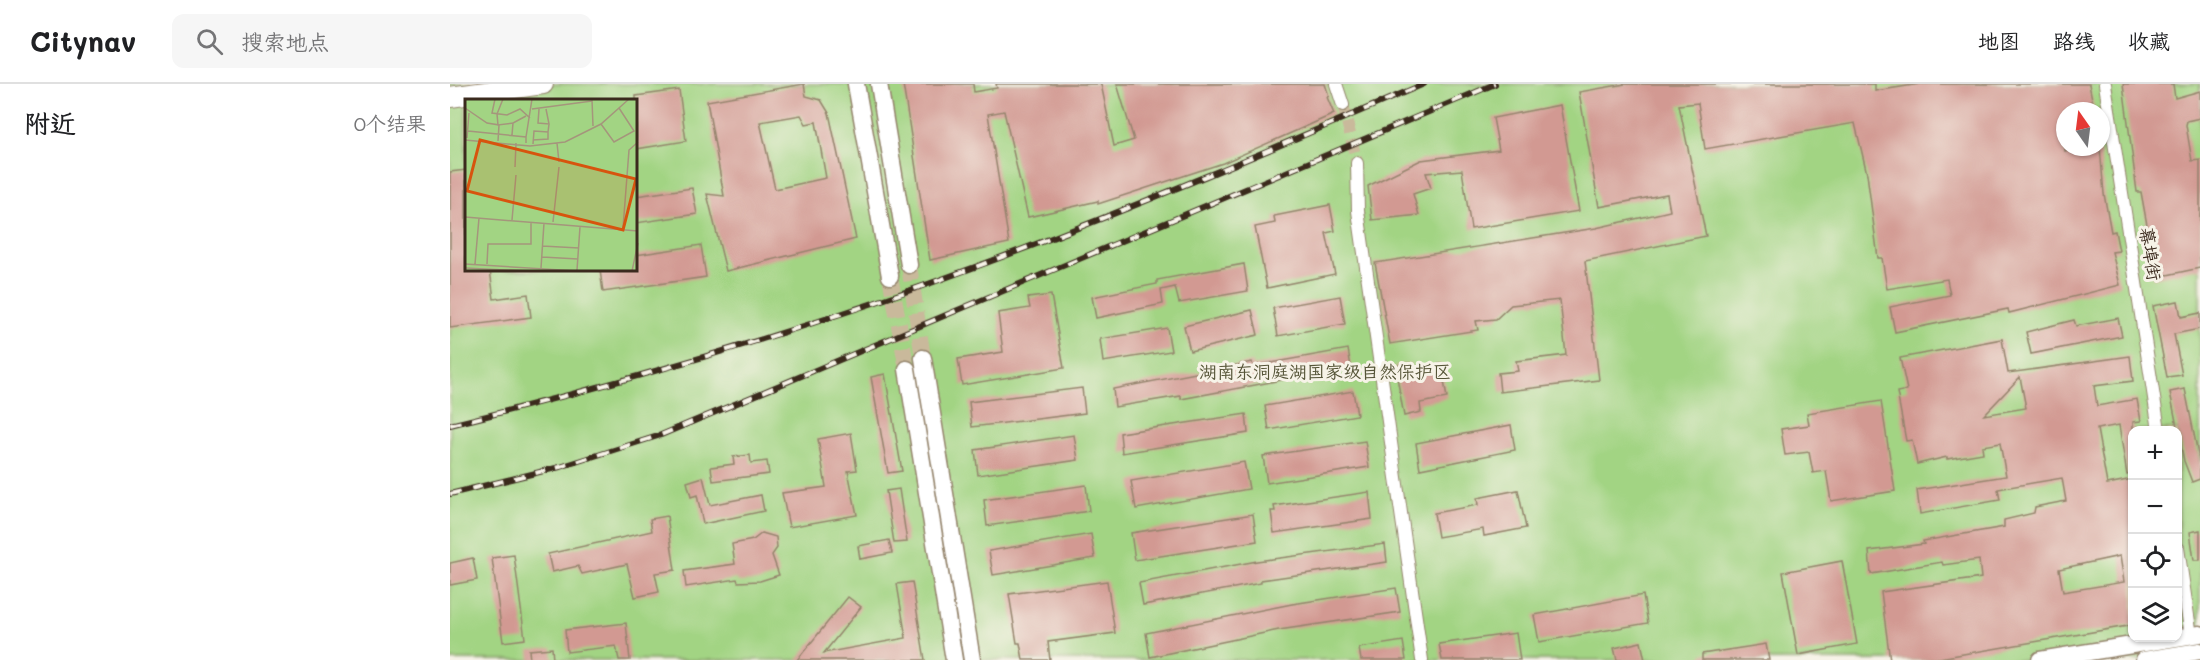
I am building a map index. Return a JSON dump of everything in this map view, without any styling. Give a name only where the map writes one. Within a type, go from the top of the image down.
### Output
[{"type":"main road","points":[[450,97],[543,84]]},
{"type":"main road","points":[[856,84],[890,276]]},
{"type":"main road","points":[[879,84],[909,265]]},
{"type":"main road","points":[[923,358],[972,660]]},
{"type":"main road","points":[[906,369],[954,660]]},
{"type":"main road","points":[[2040,660],[2196,635]]},
{"type":"main road","points":[[2144,660],[2200,651]]},
{"type":"street","points":[[1336,84],[1343,105]]},
{"type":"street","name":"幕埠街","points":[[2105,84],[2158,426]]},
{"type":"street","points":[[1357,163],[1358,210],[1422,660]]},
{"type":"street","points":[[2182,567],[2196,635]]},
{"type":"green space","name":"湖南东洞庭湖国家级自然保护区","points":[[450,84],[2200,84],[2200,660],[450,660]]},
{"type":"building","points":[[804,84],[806,96],[821,100],[829,113],[856,239],[726,271],[707,194],[724,196],[707,101]],"holes":[[[801,115],[806,124],[816,122],[826,178],[775,189],[760,122]]]},
{"type":"building","points":[[903,84],[973,84],[974,92],[997,88],[996,84],[1101,84],[1114,146],[1134,140],[1117,84],[1325,84],[1329,96],[1327,97],[1334,114],[1223,163],[1098,204],[1098,201],[1028,217],[1004,111],[988,114],[1009,243],[930,260]]},
{"type":"building","points":[[1625,84],[1875,84],[1875,91],[1920,84],[2089,84],[2093,102],[2056,102],[2056,156],[2101,156],[2104,194],[2111,232],[2115,231],[2119,251],[2112,252],[2120,285],[2009,313],[2008,309],[1895,332],[1890,307],[1950,295],[1947,279],[1887,289],[1882,258],[1878,258],[1867,174],[1855,123],[1705,149],[1698,103],[1679,105],[1706,236],[1585,261],[1599,380],[1500,392],[1498,373],[1518,371],[1516,361],[1566,355],[1560,300],[1511,305],[1496,319],[1476,321],[1478,330],[1390,344],[1375,263],[1596,228],[1670,211],[1667,194],[1599,207],[1579,92]]},
{"type":"building","points":[[2123,84],[2173,84],[2175,98],[2200,91],[2200,118],[2187,121],[2186,125],[2192,161],[2200,160],[2200,268],[2153,278],[2143,226],[2147,225],[2141,192],[2137,192]]},
{"type":"building","points":[[679,90],[686,141],[638,149],[638,99],[636,96]]},
{"type":"building","points":[[1560,105],[1579,211],[1471,229],[1462,170],[1426,173],[1431,188],[1413,194],[1419,215],[1372,220],[1368,186],[1421,160],[1499,150],[1493,118]]},
{"type":"building","points":[[465,170],[465,272],[490,272],[494,299],[528,294],[531,317],[450,328],[450,172]]},
{"type":"building","points":[[692,188],[697,214],[638,223],[638,196]]},
{"type":"building","points":[[1330,205],[1335,231],[1326,233],[1335,274],[1267,288],[1255,227],[1275,223],[1274,216]]},
{"type":"building","points":[[701,245],[706,277],[603,292],[600,272],[638,272],[638,255]]},
{"type":"building","points":[[1244,264],[1248,291],[1179,303],[1175,287],[1161,290],[1163,304],[1096,318],[1092,297],[1157,284],[1157,280]]},
{"type":"building","points":[[1051,295],[1064,368],[962,385],[958,359],[1003,352],[998,313],[1030,308],[1028,298]]},
{"type":"building","points":[[1340,296],[1345,324],[1278,336],[1273,308]]},
{"type":"building","points":[[2178,301],[2181,317],[2200,313],[2200,329],[2174,334],[2182,375],[2167,377],[2153,306]]},
{"type":"building","points":[[1252,310],[1258,335],[1190,351],[1184,326]]},
{"type":"building","points":[[2118,318],[2122,336],[2031,354],[2026,332],[2074,320],[2076,326]]},
{"type":"building","points":[[1167,328],[1171,351],[1103,362],[1100,339]]},
{"type":"building","points":[[2002,339],[2008,373],[2130,356],[2133,381],[2094,386],[2097,406],[2137,399],[2141,421],[2133,422],[2133,426],[2128,426],[2128,475],[2119,425],[2097,429],[2107,484],[2128,480],[2128,626],[1928,660],[1890,660],[1881,592],[1981,578],[1979,560],[1943,565],[1942,562],[1871,574],[1869,551],[1924,544],[1923,541],[2004,527],[2004,520],[2034,513],[2035,507],[2066,501],[2062,478],[1998,489],[2000,500],[1920,514],[1917,490],[2006,476],[2000,443],[1982,446],[1983,453],[1947,459],[1947,457],[1917,464],[1912,440],[1906,441],[1897,392],[1907,390],[1900,358]],"holes":[[[2020,377],[2026,408],[1984,415]],[[2120,556],[2124,582],[2063,592],[2059,569]]]},
{"type":"building","points":[[1348,349],[1351,367],[1181,399],[1181,396],[1115,407],[1113,389],[1252,362],[1253,366]]},
{"type":"building","points":[[1410,363],[1412,370],[1441,364],[1447,398],[1420,403],[1421,412],[1404,416],[1395,366]]},
{"type":"building","points":[[885,374],[902,471],[888,473],[871,377]]},
{"type":"building","points":[[1082,388],[1085,413],[972,427],[969,402]]},
{"type":"building","points":[[2185,389],[2200,464],[2200,479],[2192,482],[2182,451],[2182,426],[2177,426],[2170,392]]},
{"type":"building","points":[[1353,391],[1357,415],[1269,430],[1265,406]]},
{"type":"building","points":[[1881,401],[1895,491],[1831,501],[1826,471],[1813,473],[1809,452],[1785,455],[1781,429],[1809,425],[1807,413]]},
{"type":"building","points":[[1246,414],[1248,433],[1122,453],[1120,433]]},
{"type":"building","points":[[1511,425],[1515,450],[1420,469],[1416,443]]},
{"type":"building","points":[[851,433],[857,470],[848,471],[857,515],[789,527],[782,493],[826,487],[818,439]]},
{"type":"building","points":[[1074,435],[1078,460],[978,475],[975,450]]},
{"type":"building","points":[[1365,441],[1369,467],[1267,483],[1263,456]]},
{"type":"building","points":[[750,455],[751,463],[767,461],[769,474],[713,481],[711,467],[734,464],[733,457]]},
{"type":"building","points":[[1244,462],[1249,489],[1136,509],[1131,481]]},
{"type":"building","points":[[703,477],[710,505],[761,495],[764,511],[703,524],[697,495],[691,497],[687,482]]},
{"type":"building","points":[[1086,485],[1089,511],[987,526],[984,500]]},
{"type":"building","points":[[899,489],[907,542],[894,543],[886,491]]},
{"type":"building","points":[[1518,490],[1526,528],[1484,536],[1483,529],[1438,537],[1434,513],[1478,505],[1477,498]]},
{"type":"building","points":[[1369,492],[1372,519],[1274,533],[1271,511],[1275,511],[1274,506]]},
{"type":"building","points":[[1253,514],[1257,541],[1135,560],[1131,533]]},
{"type":"building","points":[[667,516],[675,570],[655,573],[659,592],[635,597],[627,564],[582,574],[578,566],[552,572],[548,554],[652,531],[650,519]]},
{"type":"building","points":[[2200,530],[2200,560],[2194,560],[2190,532]]},
{"type":"building","points":[[762,533],[776,537],[777,548],[772,555],[779,575],[760,581],[738,582],[737,579],[686,587],[684,571],[735,564],[732,544],[753,540]]},
{"type":"building","points":[[1091,534],[1095,558],[993,575],[989,551]]},
{"type":"building","points":[[889,540],[892,553],[860,559],[858,546]]},
{"type":"building","points":[[1385,544],[1387,562],[1261,580],[1261,583],[1143,605],[1139,583],[1257,561]]},
{"type":"building","points":[[514,555],[525,639],[503,642],[492,558]]},
{"type":"building","points":[[473,558],[477,580],[450,585],[450,563]]},
{"type":"building","points":[[1842,561],[1857,644],[1798,655],[1783,572]]},
{"type":"building","points":[[1107,581],[1115,633],[1048,642],[1050,660],[1023,660],[1020,643],[1017,643],[1009,594]]},
{"type":"building","points":[[912,582],[925,660],[797,660],[848,597],[861,607],[824,653],[906,638],[897,584]]},
{"type":"building","points":[[1396,588],[1400,612],[1279,630],[1150,657],[1146,633],[1292,604]]},
{"type":"building","points":[[1643,595],[1648,623],[1539,642],[1534,615]]},
{"type":"building","points":[[626,623],[630,660],[619,660],[616,646],[567,652],[565,630]]},
{"type":"building","points":[[1516,633],[1520,660],[1442,660],[1439,644]]},
{"type":"building","points":[[1403,641],[1406,660],[1361,660],[1359,648]]},
{"type":"building","points":[[1641,642],[1645,660],[1617,660],[1614,648]]},
{"type":"building","points":[[1766,644],[1769,660],[1702,660],[1702,654]]},
{"type":"building","points":[[552,648],[553,660],[530,660],[529,650]]},
{"type":"tunnel","points":[[1343,105],[1357,163]]},
{"type":"tunnel","points":[[909,265],[923,358]]},
{"type":"tunnel","points":[[890,276],[907,369]]},
{"type":"railway","points":[[450,425],[653,372],[854,310],[920,287],[1151,199],[1424,84]]},
{"type":"railway","points":[[450,494],[560,467],[661,435],[1495,84]]}]
